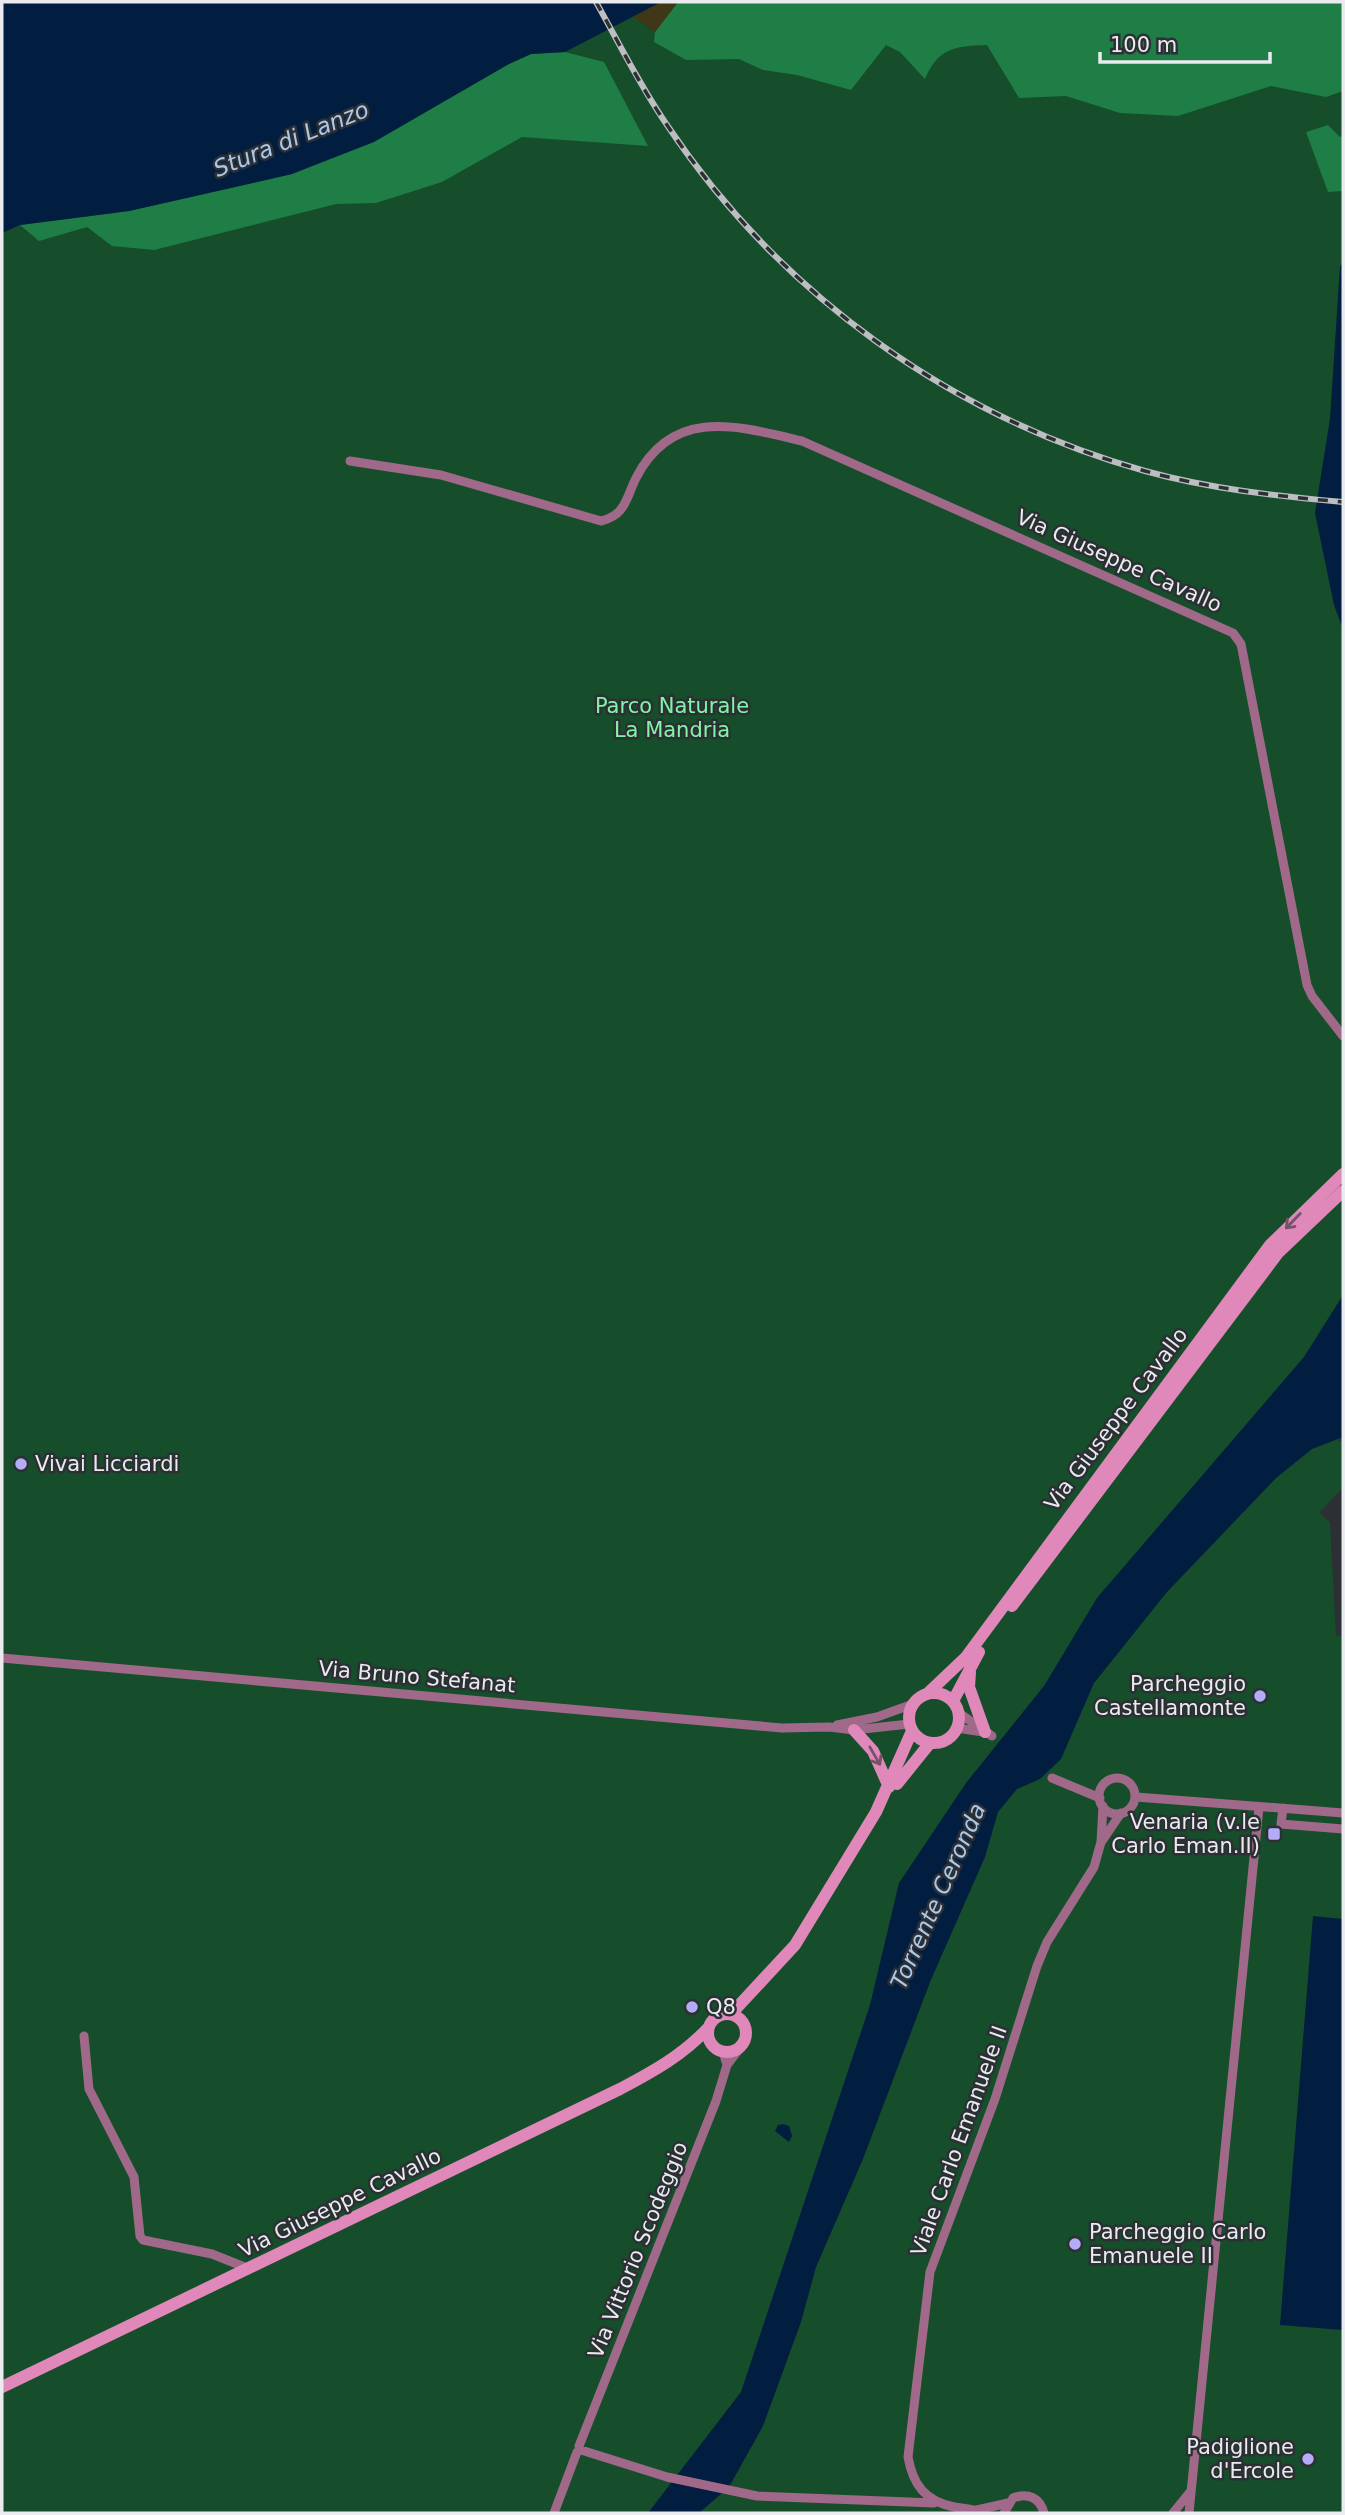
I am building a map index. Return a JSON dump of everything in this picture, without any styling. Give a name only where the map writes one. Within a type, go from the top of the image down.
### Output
[{"type":"street","name":"Via Giuseppe Cavallo","points":[[350,460],[441,475],[601,521],[612,518],[626,506],[636,478],[659,447],[683,432],[733,425],[802,440],[1233,633],[1241,644],[1307,985],[1312,996],[1343,1036]]},
{"type":"street","name":"Via Giuseppe Cavallo","points":[[928,1693],[966,1657],[1270,1245],[1343,1174]]},
{"type":"street","name":"Via Giuseppe Cavallo","points":[[956,1707],[972,1662],[1278,1253],[1343,1191]]},
{"type":"street","name":"Via Bruno Stefanat","points":[[2,1658],[782,1728],[911,1728]]},
{"type":"street","points":[[972,1662],[969,1687],[988,1734]]},
{"type":"street","points":[[727,2066],[723,2052],[710,2041],[709,2027],[720,2015],[731,2014],[753,1993],[794,1945],[889,1787],[911,1728],[913,1704],[928,1693],[942,1694],[988,1734]]},
{"type":"street","name":"Via Bruno Stefanat","points":[[829,1727],[877,1717],[913,1704]]},
{"type":"street","points":[[876,1812],[930,1743],[946,1740],[957,1728],[956,1707]]},
{"type":"street","points":[[911,1728],[930,1743]]},
{"type":"street","points":[[957,1728],[988,1734]]},
{"type":"street","points":[[854,1730],[873,1751],[889,1787]]},
{"type":"street","points":[[1052,1778],[1085,1791],[1111,1812],[1121,1813],[1131,1808],[1136,1797],[1134,1788],[1124,1779],[1112,1778],[1101,1787],[1085,1791]]},
{"type":"street","points":[[1101,1787],[1101,1802]]},
{"type":"street","points":[[1136,1797],[1343,1813]]},
{"type":"street","name":"Viale Carlo Emanuele II","points":[[936,2503],[919,2490],[911,2474],[908,2457],[930,2272],[995,2099],[1037,1966],[1047,1942],[1094,1867],[1101,1842],[1101,1802]]},
{"type":"street","points":[[1189,2513],[1259,1807]]},
{"type":"street","points":[[1283,1808],[1282,1824],[1343,1829]]},
{"type":"street","name":"Viale Carlo Emanuele II","points":[[1101,1842],[1121,1813]]},
{"type":"street","points":[[743,2022],[753,1993]]},
{"type":"street","points":[[723,2052],[738,2050],[747,2033],[743,2022],[731,2014]]},
{"type":"street","name":"Via Giuseppe Cavallo","points":[[2,2386],[621,2089],[666,2065],[691,2046],[709,2027]]},
{"type":"street","points":[[84,2036],[89,2089],[134,2177],[140,2236],[143,2240],[212,2255],[247,2269]]},
{"type":"street","name":"Via Giuseppe Cavallo","points":[[691,2046],[710,2041]]},
{"type":"street","name":"Via Vittorio Scodeggio","points":[[554,2513],[727,2066],[743,2044]]},
{"type":"street","points":[[579,2450],[667,2477],[757,2496],[936,2503],[979,2512],[1026,2495],[1051,2513]]},
{"type":"street","points":[[1173,2513],[1191,2491]]},
{"type":"street","points":[[1004,2513],[1008,2503]]},
{"type":"green space","name":"Parco Naturale La Mandria","points":[[2,2],[1343,2],[1343,1435],[1337,1442],[1343,1440],[1343,1487],[1319,1513],[1330,1522],[1336,1636],[1343,1635],[1343,2513],[2,2513]]},
{"type":"green space","points":[[678,2],[1343,2],[1343,91],[1326,97],[1271,86],[1178,116],[1120,113],[1066,96],[1019,98],[987,45],[966,46],[949,51],[936,61],[925,79],[900,52],[886,45],[851,90],[797,75],[763,70],[739,59],[686,60],[654,42],[655,32]]},
{"type":"green space","points":[[565,52],[604,62],[648,146],[522,137],[442,182],[376,203],[336,204],[154,250],[112,246],[87,227],[39,241],[20,225],[129,211],[292,174],[531,54]]},
{"type":"green space","points":[[1328,125],[1340,137],[1343,135],[1343,191],[1328,192],[1306,132]]},
{"type":"sand","points":[[612,2],[678,2],[655,32]]},
{"type":"water","name":"Stura di Lanzo","points":[[2,2],[661,2],[565,52],[531,54],[509,64],[374,142],[292,174],[129,211],[20,225],[2,233]]},
{"type":"water","points":[[1343,263],[1343,629],[1334,605],[1315,513],[1330,419],[1340,266]]},
{"type":"water","name":"Torrente Ceronda","points":[[1343,1295],[1343,1437],[1312,1449],[1276,1478],[1167,1592],[1094,1683],[1061,1759],[1040,1779],[1017,1789],[998,1812],[985,1857],[930,1982],[863,2159],[816,2267],[801,2322],[763,2426],[729,2487],[699,2513],[648,2513],[741,2392],[870,2005],[899,1883],[966,1783],[1044,1686],[1097,1598],[1304,1357]]},
{"type":"water","points":[[1313,1916],[1343,1919],[1343,2330],[1280,2325]]},
{"type":"water","points":[[778,2125],[789,2126],[792,2136],[789,2142],[775,2131]]},
{"type":"railway","points":[[596,2],[657,110],[712,186],[762,243],[816,294],[875,341],[938,382],[1004,418],[1073,447],[1145,471],[1194,483],[1343,502]]},
{"type":"place","name":"Vivai Licciardi","points":[[21,1464]]},
{"type":"place","name":"Parcheggio Castellamonte","points":[[1260,1696]]},
{"type":"place","name":"Venaria (v.le Carlo Eman.II)","points":[[1274,1834]]},
{"type":"place","name":"Q8","points":[[692,2007]]},
{"type":"place","name":"Parcheggio Carlo Emanuele II","points":[[1075,2244]]},
{"type":"place","name":"Padiglione d'Ercole","points":[[1308,2459]]}]
